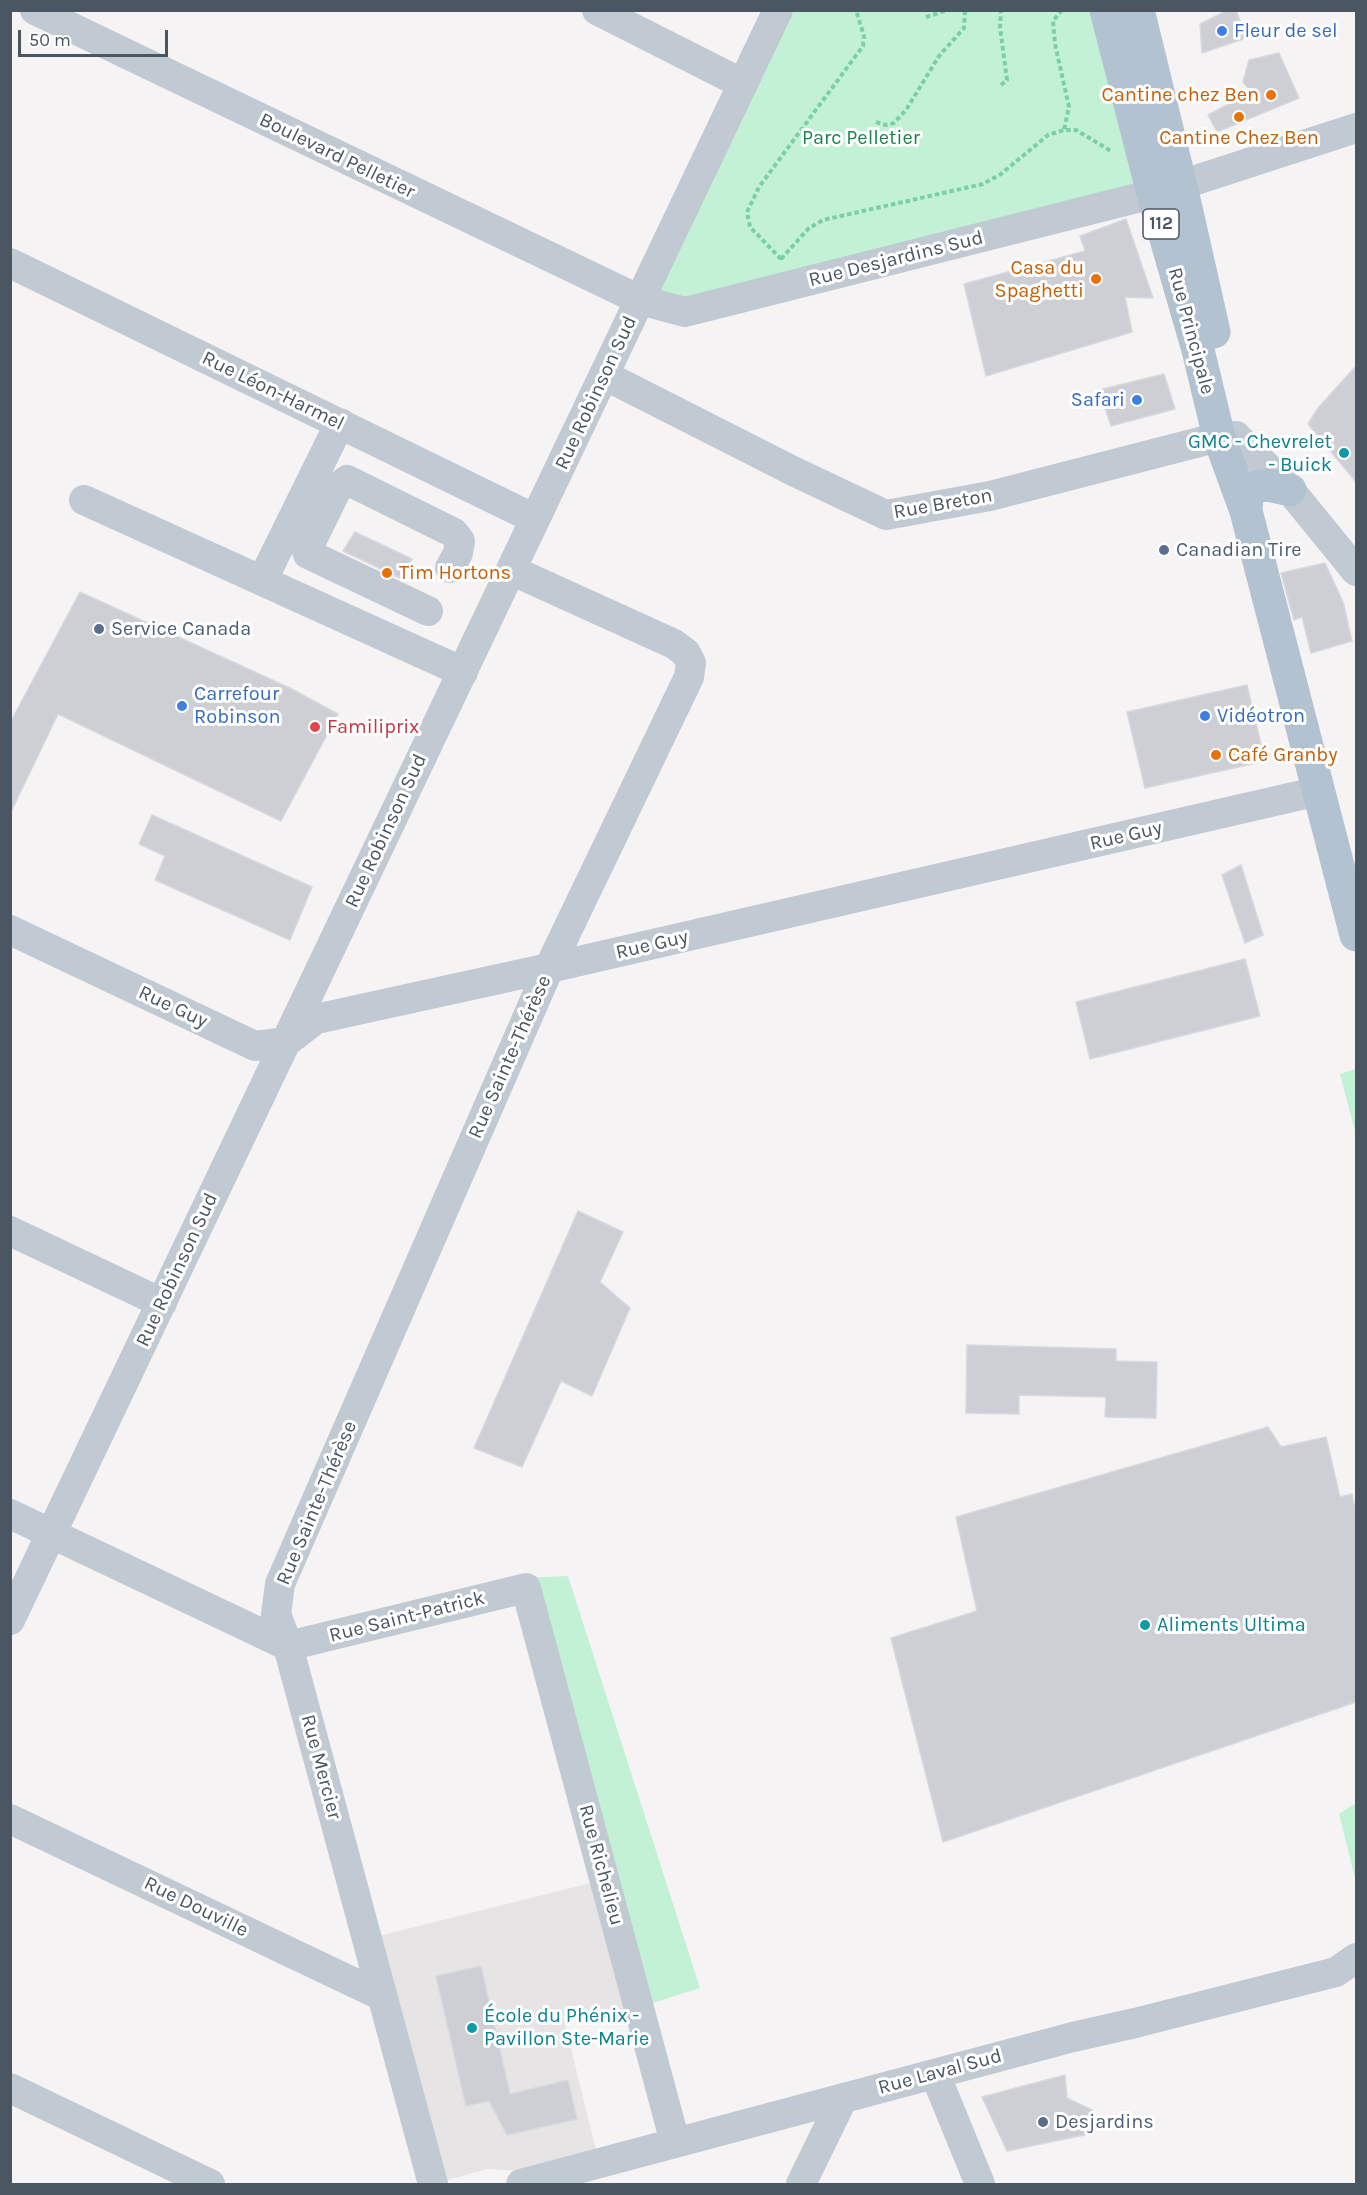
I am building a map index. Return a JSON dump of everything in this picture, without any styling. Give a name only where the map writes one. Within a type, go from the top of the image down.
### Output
[{"type":"main road","name":"Rue Principale","points":[[1106,10],[1167,190]]},
{"type":"main road","name":"Rue Principale","points":[[1138,10],[1167,190],[1246,511],[1356,935]]},
{"type":"main road","points":[[1246,511],[1247,495],[1255,488],[1267,485],[1290,490]]},
{"type":"street","name":"Boulevard Pelletier","points":[[35,10],[640,300]]},
{"type":"street","points":[[597,10],[743,84]]},
{"type":"street","name":"Rue Robinson Sud","points":[[10,1620],[778,10]]},
{"type":"street","name":"Rue Desjardins Sud","points":[[640,300],[685,312],[1167,190],[1356,128]]},
{"type":"street","name":"Rue Léon-Harmel","points":[[10,262],[535,519]]},
{"type":"street","name":"Rue Breton","points":[[604,375],[795,472],[886,515],[990,496],[1228,436]]},
{"type":"street","points":[[262,581],[340,423]]},
{"type":"street","points":[[1228,436],[1290,490],[1351,551]]},
{"type":"street","points":[[428,611],[308,554],[307,550],[338,487],[347,480],[454,534],[460,541],[458,553],[450,568]]},
{"type":"street","points":[[84,501],[463,672]]},
{"type":"street","name":"Rue Sainte-Thérèse","points":[[288,1646],[276,1614],[280,1584],[549,968],[689,677],[691,663],[686,653],[674,644],[511,570]]},
{"type":"street","name":"Rue Guy","points":[[10,930],[255,1046],[286,1042],[316,1019],[549,968],[1319,791]]},
{"type":"street","points":[[10,1231],[162,1303]]},
{"type":"street","points":[[10,1514],[288,1646]]},
{"type":"street","name":"Rue Saint-Patrick","points":[[288,1646],[526,1588]]},
{"type":"street","name":"Rue Richelieu","points":[[526,1588],[675,2142]]},
{"type":"street","name":"Rue Mercier","points":[[288,1646],[433,2184]]},
{"type":"street","name":"Rue Douville","points":[[10,1819],[382,1996]]},
{"type":"street","name":"Rue Laval Sud","points":[[521,2184],[1336,1971],[1356,1958]]},
{"type":"street","points":[[935,2074],[980,2184]]},
{"type":"street","points":[[10,2088],[210,2184]]},
{"type":"street","points":[[801,2184],[843,2098]]},
{"type":"path","points":[[856,10],[864,36],[862,46],[759,187],[747,212],[750,227],[781,259],[809,228],[823,220],[983,183],[1001,174],[1048,135],[1064,130],[1076,130],[1111,151]]},
{"type":"path","points":[[926,17],[948,10]]},
{"type":"path","points":[[876,122],[886,126],[894,123],[906,110],[939,56],[964,28],[965,10]]},
{"type":"path","points":[[1000,10],[1007,80],[1000,84]]},
{"type":"path","points":[[1062,10],[1053,21],[1055,44],[1069,107],[1064,130]]},
{"type":"shaded area","points":[[603,1880],[637,2008],[563,2016],[599,2162],[559,2173],[487,2169],[433,2184],[367,1939]]},
{"type":"green space","name":"Parc Pelletier","points":[[784,11],[1104,11],[1153,194],[685,312],[640,300]]},
{"type":"green space","points":[[1356,1069],[1356,1135],[1340,1074]]},
{"type":"green space","points":[[568,1576],[700,1988],[637,2008],[524,1578]]},
{"type":"green space","points":[[1356,1803],[1356,1882],[1339,1814]]},
{"type":"building","name":"Fleur de sel","points":[[1228,10],[1236,10],[1246,38],[1202,53],[1200,24]]},
{"type":"building","name":"Cantine chez Ben","points":[[1279,53],[1299,98],[1217,132],[1208,115],[1251,92],[1243,82],[1249,60]]},
{"type":"building","points":[[1126,219],[1153,298],[1125,297],[1132,332],[986,376],[964,284],[1085,251],[1080,236]]},
{"type":"building","name":"GMC - Chevrelet - Buick","points":[[1356,366],[1356,482],[1308,424],[1318,408]]},
{"type":"building","name":"Safari","points":[[1164,374],[1175,409],[1111,426],[1099,390]]},
{"type":"building","name":"Tim Hortons","points":[[355,532],[412,559],[402,579],[343,551]]},
{"type":"building","points":[[1325,563],[1343,602],[1352,641],[1311,653],[1302,617],[1294,620],[1281,573]]},
{"type":"building","name":"Carrefour Robinson","points":[[80,592],[292,689],[338,714],[281,821],[58,714],[10,814],[10,723]]},
{"type":"building","points":[[1247,685],[1265,761],[1145,788],[1127,712]]},
{"type":"building","points":[[152,815],[312,887],[290,940],[155,880],[165,856],[139,844]]},
{"type":"building","points":[[1241,865],[1263,935],[1245,943],[1222,875]]},
{"type":"building","points":[[1245,959],[1260,1016],[1090,1059],[1076,1002]]},
{"type":"building","points":[[578,1211],[623,1232],[600,1282],[630,1308],[592,1396],[561,1381],[522,1467],[474,1448]]},
{"type":"building","points":[[967,1345],[1116,1349],[1116,1361],[1157,1362],[1156,1418],[1105,1417],[1106,1397],[1019,1395],[1019,1414],[966,1413]]},
{"type":"building","name":"Aliments Ultima","points":[[1268,1427],[1281,1447],[1326,1437],[1340,1497],[1352,1494],[1354,1504],[1356,1504],[1356,1702],[943,1842],[891,1638],[977,1611],[956,1517]]},
{"type":"building","name":"École du Phénix - Pavillon Ste-Marie","points":[[481,1966],[510,2094],[568,2080],[577,2119],[507,2135],[489,2101],[466,2106],[436,1976]]},
{"type":"building","name":"Desjardins","points":[[1065,2075],[1067,2098],[1092,2110],[1094,2133],[1007,2151],[982,2097]]},
{"type":"place","name":"Fleur de sel","points":[[1222,31]]},
{"type":"place","name":"Cantine chez Ben","points":[[1271,95]]},
{"type":"place","name":"Cantine Chez Ben","points":[[1239,117]]},
{"type":"place","name":"Casa du Spaghetti","points":[[1096,279]]},
{"type":"place","name":"Safari","points":[[1137,400]]},
{"type":"place","name":"GMC - Chevrelet - Buick","points":[[1344,453]]},
{"type":"place","name":"Canadian Tire","points":[[1164,550]]},
{"type":"place","name":"Tim Hortons","points":[[387,573]]},
{"type":"place","name":"Service Canada","points":[[99,629]]},
{"type":"place","name":"Carrefour Robinson","points":[[182,706]]},
{"type":"place","name":"Vidéotron","points":[[1205,716]]},
{"type":"place","name":"Familiprix","points":[[315,727]]},
{"type":"place","name":"Café Granby","points":[[1216,755]]},
{"type":"place","name":"Aliments Ultima","points":[[1145,1625]]},
{"type":"place","name":"École du Phénix - Pavillon Ste-Marie","points":[[472,2028]]},
{"type":"place","name":"Desjardins","points":[[1043,2122]]}]
